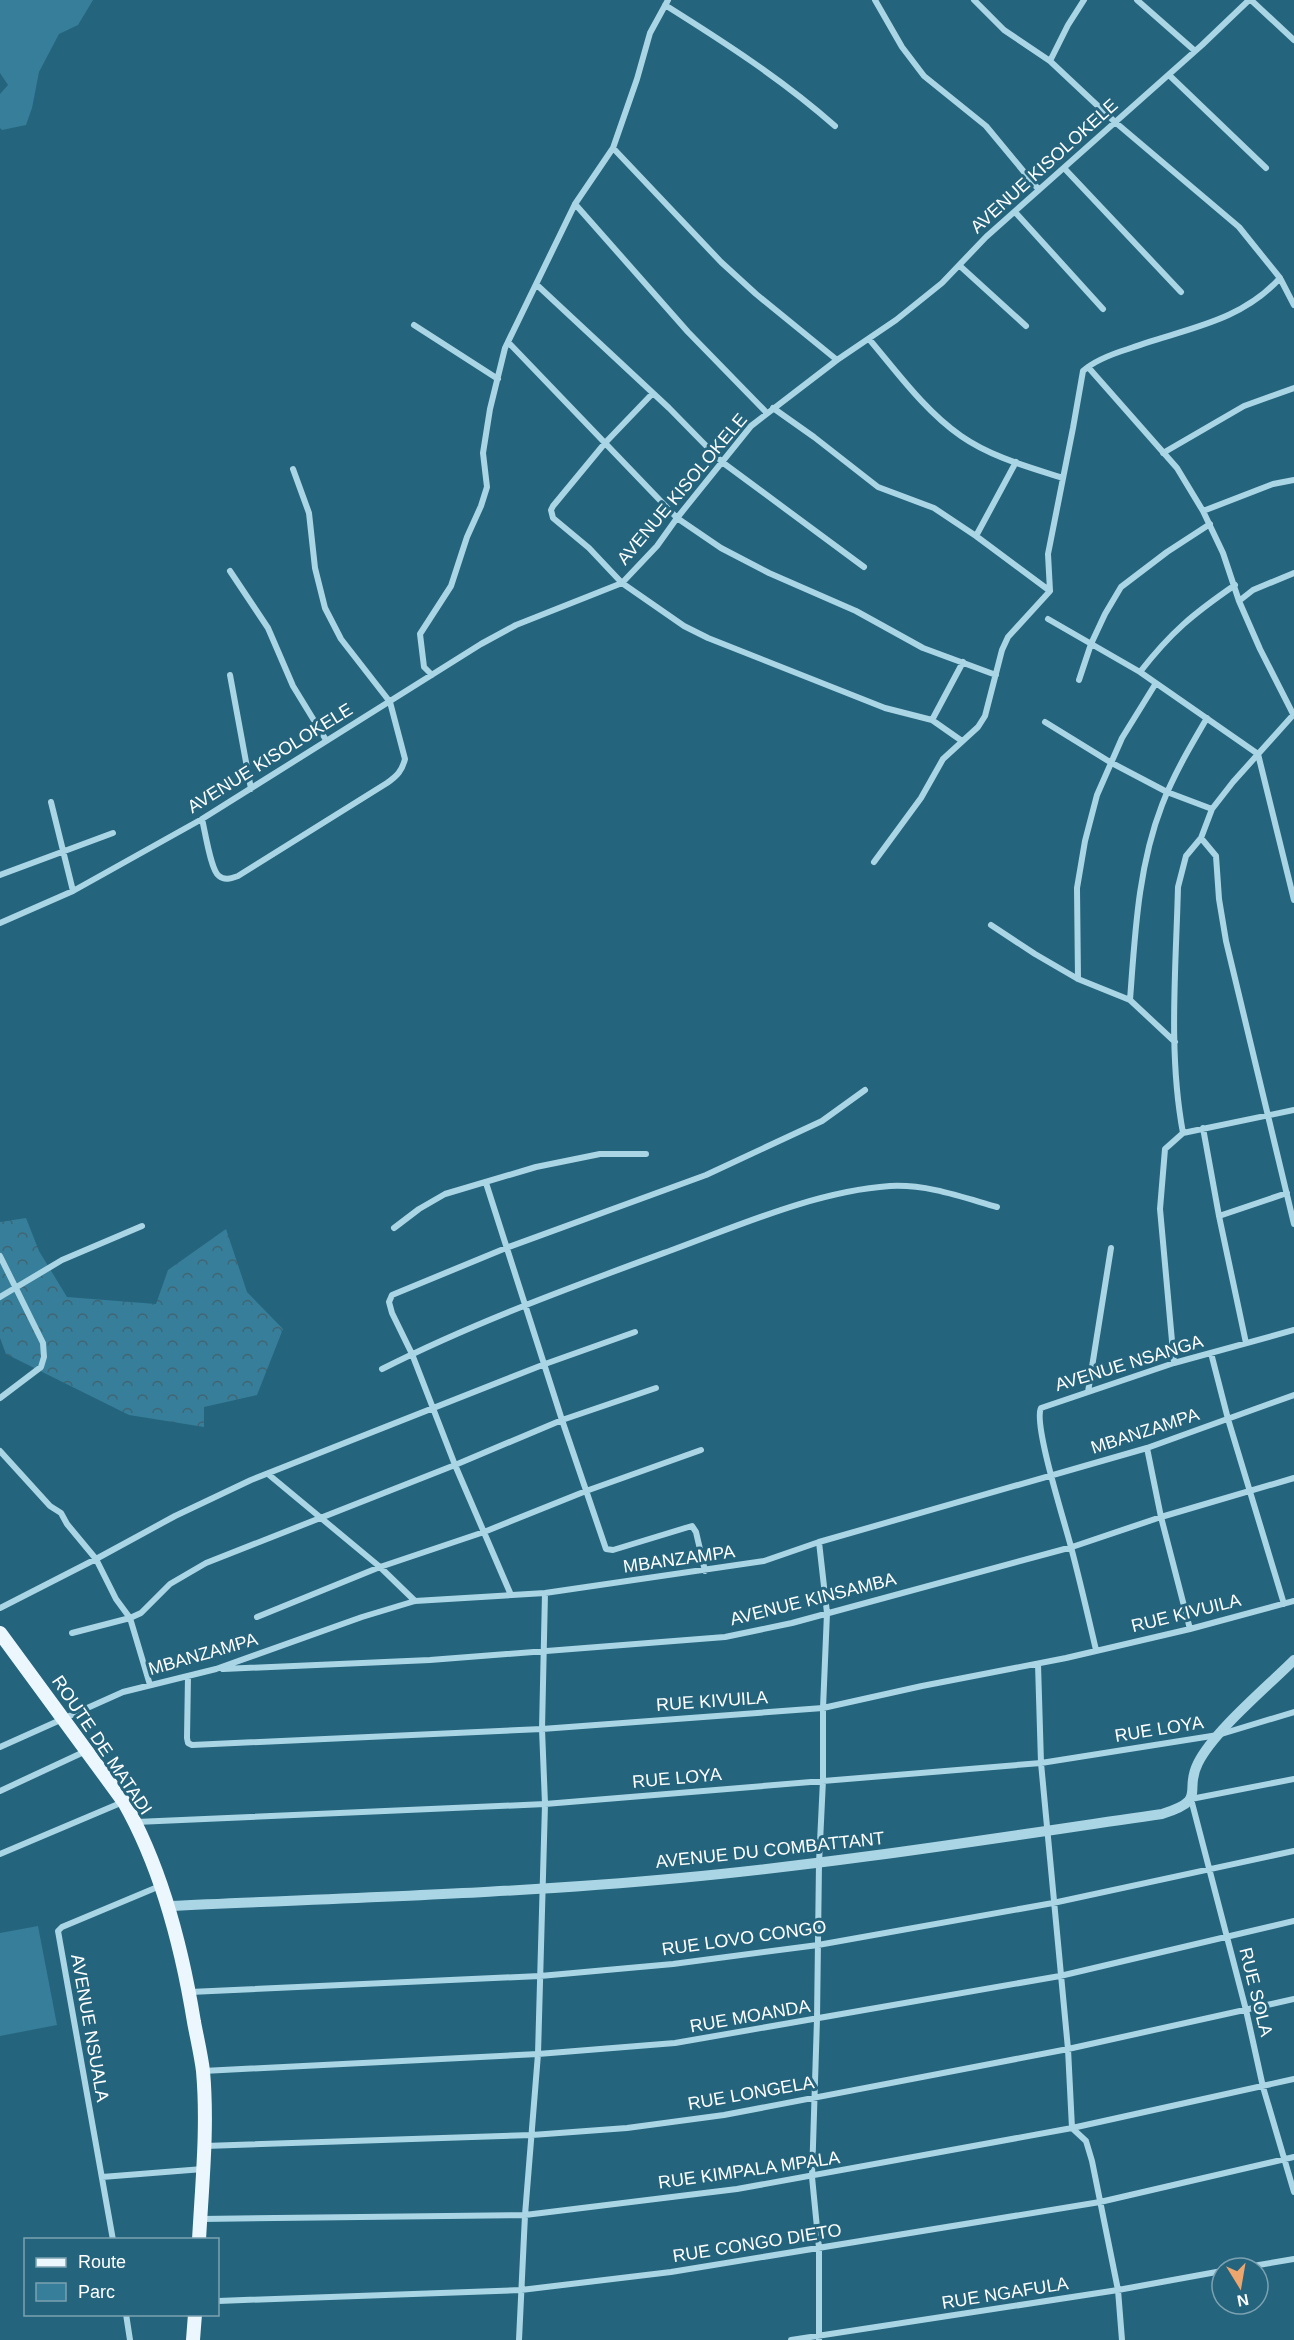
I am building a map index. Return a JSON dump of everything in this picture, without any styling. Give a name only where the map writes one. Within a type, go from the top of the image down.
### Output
[{"type":"main road","name":"ROUTE DE MATADI","points":[[1,1635],[124,1802],[135,1822],[169,1906],[189,1992],[202,2071],[204,2146],[199,2238]]},
{"type":"main road","points":[[193,2340],[195,2316]]},
{"type":"street","points":[[974,0],[1004,30],[1050,61],[1115,122],[1239,228],[1280,278],[1294,304]]},
{"type":"street","points":[[1050,61],[1068,25],[1084,0]]},
{"type":"street","points":[[1137,0],[1196,51]]},
{"type":"street","points":[[1250,0],[1294,40]]},
{"type":"street","name":"AVENUE KISOLOKELE","points":[[0,923],[73,891],[202,819],[481,644],[516,625],[622,583],[657,546],[751,426],[924,297],[960,266],[986,237],[1196,51],[1250,0]]},
{"type":"street","points":[[878,1],[902,47],[924,76],[986,126],[1039,190]]},
{"type":"street","points":[[432,675],[424,667],[420,634],[451,586],[487,487],[483,453],[508,342],[575,204],[613,148],[637,80],[650,33],[666,3],[724,42],[835,126]]},
{"type":"street","points":[[1168,75],[1266,168]]},
{"type":"street","points":[[613,148],[722,262],[756,294],[837,360]]},
{"type":"street","points":[[1064,168],[1181,292]]},
{"type":"street","points":[[575,204],[688,332],[766,413]]},
{"type":"street","points":[[1016,212],[1103,309]]},
{"type":"street","points":[[960,266],[1026,326]]},
{"type":"street","points":[[874,862],[921,798],[943,759],[985,716],[1002,650],[1008,637],[1050,591],[1048,554],[1083,371],[1130,348],[1235,314],[1253,303],[1280,278]]},
{"type":"street","points":[[537,285],[722,462],[864,567]]},
{"type":"street","points":[[414,325],[498,379]]},
{"type":"street","points":[[868,339],[915,393],[950,428],[975,444],[1016,462],[1063,478]]},
{"type":"street","points":[[508,342],[677,518],[744,561],[856,611],[923,648],[996,675]]},
{"type":"street","points":[[1088,367],[1177,468],[1203,511],[1260,649],[1294,714],[1212,809],[1201,838],[1186,856],[1178,887],[1175,1041],[1176,1094],[1183,1133]]},
{"type":"street","points":[[1162,453],[1244,406],[1294,388]]},
{"type":"street","points":[[652,393],[605,443],[553,506],[551,513],[565,530],[589,548],[622,583],[684,626],[708,638],[885,708],[932,720],[962,741]]},
{"type":"street","points":[[773,408],[878,487],[934,508],[1050,591]]},
{"type":"street","points":[[976,536],[1016,462]]},
{"type":"street","points":[[202,819],[213,870],[220,877],[228,879],[238,876],[335,816],[397,776],[403,767],[405,759],[390,702],[341,639],[325,608],[315,568],[309,513],[294,469]]},
{"type":"street","points":[[1203,511],[1250,492],[1294,480]]},
{"type":"street","points":[[1079,680],[1091,644],[1121,587],[1167,552],[1210,524]]},
{"type":"street","points":[[230,571],[268,628],[293,686],[326,740]]},
{"type":"street","points":[[1239,601],[1253,590],[1294,573]]},
{"type":"street","points":[[1140,672],[1180,625],[1235,585]]},
{"type":"street","points":[[1048,619],[1140,672],[1258,754],[1294,900]]},
{"type":"street","points":[[932,720],[963,662]]},
{"type":"street","points":[[231,675],[251,789]]},
{"type":"street","points":[[1078,979],[1077,888],[1096,795],[1122,738],[1156,683]]},
{"type":"street","points":[[1130,1000],[1143,868],[1167,792],[1178,767],[1207,718]]},
{"type":"street","points":[[1045,722],[1110,762],[1167,792],[1212,809]]},
{"type":"street","points":[[51,802],[73,891]]},
{"type":"street","points":[[0,874],[113,833]]},
{"type":"street","points":[[1201,838],[1216,856],[1219,899],[1226,941],[1294,1224]]},
{"type":"street","points":[[991,924],[1035,954],[1078,979],[1130,1000],[1175,1041]]},
{"type":"street","points":[[511,1595],[455,1465],[412,1354],[392,1313],[389,1302],[392,1295],[506,1248],[706,1175],[822,1121],[865,1090]]},
{"type":"street","points":[[1174,1363],[1160,1209],[1165,1149],[1183,1133],[1294,1110]]},
{"type":"street","points":[[1203,1128],[1246,1343]]},
{"type":"street","points":[[394,1228],[419,1209],[445,1194],[536,1167],[600,1154],[646,1154]]},
{"type":"street","points":[[486,1183],[606,1549],[613,1550],[692,1526],[696,1532],[705,1571]]},
{"type":"street","points":[[381,1370],[412,1354],[526,1306],[798,1205],[858,1190],[891,1186],[923,1187],[997,1207]]},
{"type":"street","points":[[1219,1216],[1287,1193]]},
{"type":"street","points":[[0,1297],[62,1260],[142,1226]]},
{"type":"street","points":[[1088,1392],[1111,1248]]},
{"type":"street","points":[[0,1256],[43,1343],[44,1357],[41,1367],[0,1398]]},
{"type":"street","name":"AVENUE NSANGA","points":[[1096,1650],[1051,1474],[1039,1412],[1045,1406],[1174,1363],[1294,1330]]},
{"type":"street","points":[[0,1608],[175,1516],[268,1474],[545,1364],[635,1332]]},
{"type":"street","points":[[1212,1353],[1228,1419],[1284,1604]]},
{"type":"street","points":[[72,1633],[141,1613],[170,1584],[206,1563],[322,1519],[562,1420],[656,1388]]},
{"type":"street","name":"MBANZAMPA","points":[[0,1747],[123,1692],[216,1669],[362,1617],[415,1601],[545,1593],[764,1561],[819,1542],[1147,1448],[1294,1395]]},
{"type":"street","points":[[1147,1448],[1161,1517],[1190,1629]]},
{"type":"street","points":[[257,1617],[380,1567],[484,1532],[586,1491],[700,1450]]},
{"type":"street","points":[[0,1451],[50,1506],[61,1513],[67,1524],[96,1559],[116,1599],[130,1618],[150,1685]]},
{"type":"street","points":[[268,1474],[380,1567],[415,1601]]},
{"type":"street","name":"AVENUE KINSAMBA","points":[[216,1669],[430,1660],[725,1637],[792,1623],[1071,1547],[1161,1517],[1294,1478]]},
{"type":"street","points":[[819,1542],[827,1613],[812,2177],[819,2248],[819,2338]]},
{"type":"street","points":[[519,2340],[525,2215],[538,2054],[544,1804],[542,1729],[545,1593]]},
{"type":"street","name":"RUE KIVUILA","points":[[188,1676],[187,1738],[188,1743],[192,1745],[542,1729],[823,1708],[1038,1664],[1190,1629],[1294,1601]]},
{"type":"street","points":[[1294,1660],[1218,1735],[1197,1763],[1191,1799],[1294,1779]]},
{"type":"street","points":[[1038,1664],[1041,1762],[1068,2049],[1072,2128],[1086,2141],[1118,2290],[1122,2340]]},
{"type":"street","name":"RUE LOYA","points":[[135,1822],[544,1804],[1041,1762],[1218,1735],[1294,1712]]},
{"type":"street","points":[[0,1791],[87,1751]]},
{"type":"street","name":"AVENUE DU COMBATTANT","points":[[169,1906],[541,1889],[680,1878],[819,1863],[1162,1814],[1180,1809],[1191,1799]]},
{"type":"street","name":"RUE SOLA","points":[[1191,1799],[1246,2010],[1263,2087],[1294,2192]]},
{"type":"street","points":[[0,1854],[124,1802]]},
{"type":"street","name":"RUE LOVO CONGO","points":[[189,1992],[540,1976],[673,1964],[818,1944],[1053,1903],[1294,1851]]},
{"type":"street","name":"AVENUE NSUALA","points":[[113,2238],[58,1931],[62,1927],[160,1886]]},
{"type":"street","name":"RUE MOANDA","points":[[202,2071],[538,2054],[675,2043],[1060,1976],[1294,1921]]},
{"type":"street","name":"RUE LONGELA","points":[[204,2146],[532,2135],[627,2128],[724,2115],[1068,2049],[1294,1999]]},
{"type":"street","name":"RUE KIMPALA MPALA","points":[[200,2219],[525,2215],[737,2189],[1072,2128],[1294,2079]]},
{"type":"street","name":"RUE CONGO DIETO","points":[[219,2301],[521,2290],[671,2272],[1100,2202],[1294,2157]]},
{"type":"street","points":[[102,2177],[203,2169]]},
{"type":"street","points":[[1270,2263],[1294,2259]]},
{"type":"street","name":"RUE NGAFULA","points":[[791,2340],[819,2338],[1210,2273]]},
{"type":"street","points":[[126,2316],[130,2340]]},
{"type":"green space","points":[[0,0],[93,0],[78,25],[59,34],[39,72],[26,125],[2,130],[0,128],[0,94],[8,85],[0,73]]},
{"type":"green space","points":[[26,1218],[39,1251],[67,1297],[156,1304],[168,1270],[226,1229],[247,1292],[283,1329],[257,1395],[204,1407],[204,1427],[129,1415],[6,1354],[0,1338],[0,1222]]},
{"type":"green space","points":[[38,1926],[57,2025],[0,2036],[0,1933]]}]
